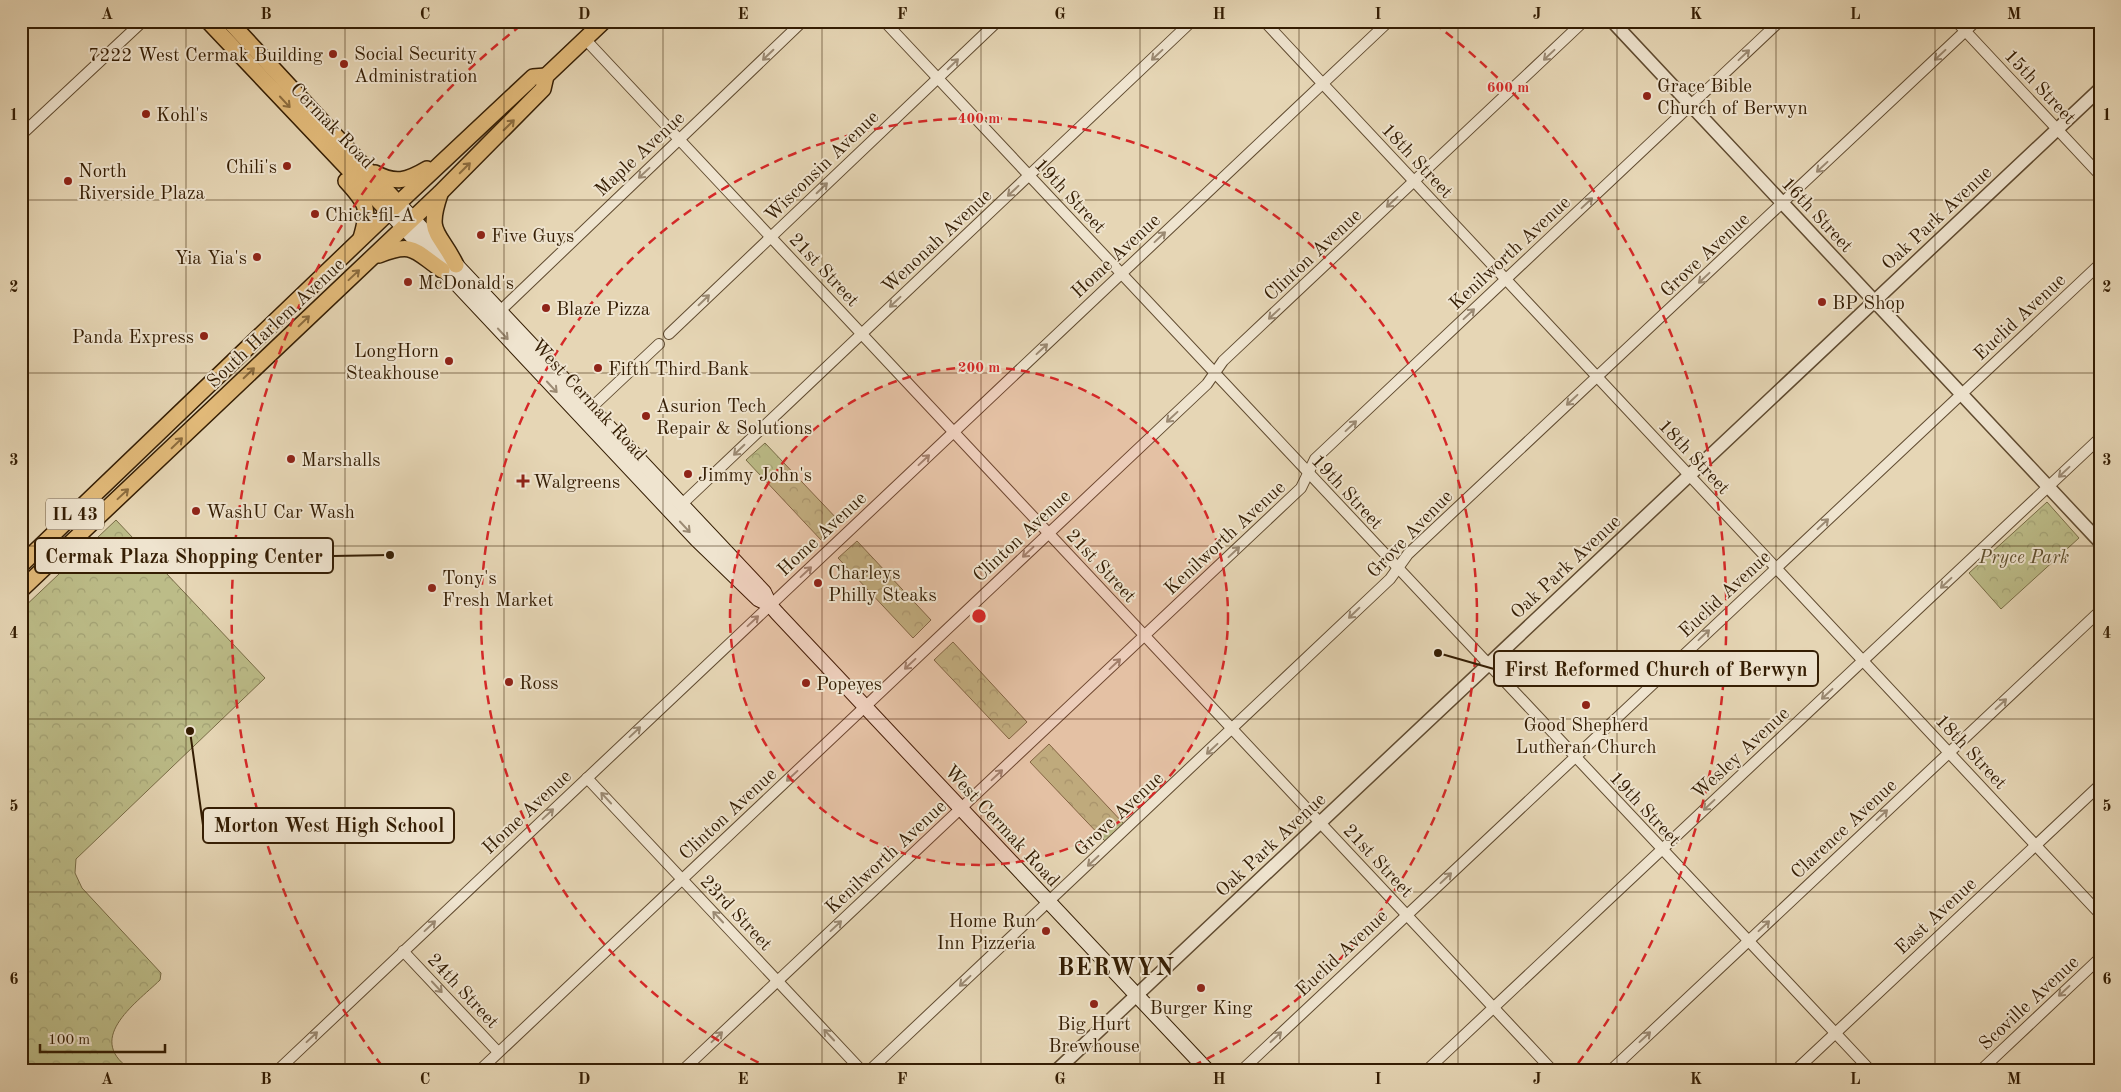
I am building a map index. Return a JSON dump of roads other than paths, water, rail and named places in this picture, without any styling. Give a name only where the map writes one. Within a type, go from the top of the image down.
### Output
[{"type":"main road","name":"Cermak Road","points":[[208,21],[342,164],[393,207]]},
{"type":"main road","name":"Cermak Road","points":[[229,21],[363,164],[393,207]]},
{"type":"main road","name":"IL 43","points":[[585,39],[604,21]]},
{"type":"main road","name":"South Harlem Avenue","points":[[21,590],[440,193],[543,90],[546,76],[585,39]]},
{"type":"main road","name":"South Harlem Avenue","points":[[21,565],[393,207],[534,77],[546,76]]},
{"type":"main road","points":[[363,164],[388,180],[396,181],[421,173],[444,160]]},
{"type":"main road","points":[[342,164],[343,178],[364,203],[368,214],[361,238]]},
{"type":"main road","points":[[440,193],[432,222],[435,231],[447,246],[449,267]]},
{"type":"main road","name":"West Cermak Road","points":[[393,207],[697,540],[758,599],[770,605]]},
{"type":"main road","points":[[371,258],[403,247],[449,267]]},
{"type":"main road","name":"West Cermak Road","points":[[449,267],[500,311],[592,408],[764,592],[770,605],[1208,1071]]},
{"type":"street","points":[[21,135],[143,21]]},
{"type":"street","name":"Maple Avenue","points":[[500,311],[803,21]]},
{"type":"street","name":"19th Street","points":[[884,21],[1487,665],[1871,1071]]},
{"type":"street","name":"Wisconsin Avenue","points":[[669,334],[998,21]]},
{"type":"street","name":"Wenonah Avenue","points":[[682,504],[1192,21]]},
{"type":"street","name":"18th Street","points":[[1264,21],[2100,914]]},
{"type":"street","name":"Home Avenue","points":[[277,1071],[1389,21]]},
{"type":"street","name":"Clinton Avenue","points":[[479,1071],[1207,384],[1223,361],[1584,21]]},
{"type":"street","name":"16th Street","points":[[1612,21],[2100,542]]},
{"type":"street","name":"Kenilworth Avenue","points":[[682,1071],[1301,488],[1315,459],[1780,21]]},
{"type":"street","name":"15th Street","points":[[1956,21],[2100,175]]},
{"type":"street","name":"Grove Avenue","points":[[869,1071],[1233,730],[1390,579],[1408,554],[1976,21]]},
{"type":"street","name":"21st Street","points":[[585,39],[1553,1071]]},
{"type":"street","name":"Oak Park Avenue","points":[[1056,1071],[2100,89]]},
{"type":"street","name":"Euclid Avenue","points":[[1241,1071],[2100,264]]},
{"type":"street","points":[[592,408],[659,344]]},
{"type":"street","name":"Wesley Avenue","points":[[1426,1071],[2100,438]]},
{"type":"street","name":"Clarence Avenue","points":[[1610,1071],[2100,610]]},
{"type":"street","name":"23rd Street","points":[[587,778],[862,1071]]},
{"type":"street","name":"East Avenue","points":[[1795,1071],[2100,785]]},
{"type":"street","name":"24th Street","points":[[404,951],[498,1052]]},
{"type":"street","name":"Scoville Avenue","points":[[1980,1071],[2100,958]]},
{"type":"place","name":"7222 West Cermak Building","points":[[333,54]]},
{"type":"place","name":"Social Security Administration","points":[[344,64]]},
{"type":"place","name":"Grace Bible Church of Berwyn","points":[[1647,96]]},
{"type":"place","name":"Kohl's","points":[[146,114]]},
{"type":"place","name":"Chili's","points":[[287,166]]},
{"type":"place","name":"North Riverside Plaza","points":[[68,181]]},
{"type":"place","name":"Chick-fil-A","points":[[315,214]]},
{"type":"place","name":"Five Guys","points":[[481,235]]},
{"type":"place","name":"Yia Yia's","points":[[257,257]]},
{"type":"place","name":"McDonald's","points":[[408,282]]},
{"type":"place","name":"BP Shop","points":[[1822,302]]},
{"type":"place","name":"Blaze Pizza","points":[[546,308]]},
{"type":"place","name":"Panda Express","points":[[204,336]]},
{"type":"place","name":"LongHorn Steakhouse","points":[[449,361]]},
{"type":"place","name":"Fifth Third Bank","points":[[598,368]]},
{"type":"place","name":"Asurion Tech Repair & Solutions","points":[[646,416]]},
{"type":"place","name":"Marshalls","points":[[291,459]]},
{"type":"place","name":"Jimmy John's","points":[[688,474]]},
{"type":"place","name":"Walgreens","points":[[523,481]]},
{"type":"place","name":"WashU Car Wash","points":[[196,511]]},
{"type":"place","name":"Cermak Plaza Shopping Center","points":[[390,555]]},
{"type":"place","name":"Charleys Philly Steaks","points":[[818,583]]},
{"type":"place","name":"Tony's Fresh Market","points":[[432,588]]},
{"type":"place","name":"First Reformed Church of Berwyn","points":[[1438,653]]},
{"type":"place","name":"Ross","points":[[509,682]]},
{"type":"place","name":"Popeyes","points":[[806,683]]},
{"type":"place","name":"Good Shepherd Lutheran Church","points":[[1586,705]]},
{"type":"place","name":"Morton West High School","points":[[190,731]]},
{"type":"place","name":"Home Run Inn Pizzeria","points":[[1046,931]]},
{"type":"place","name":"Burger King","points":[[1201,988]]},
{"type":"place","name":"Big Hurt Brewhouse","points":[[1094,1004]]},
{"type":"district","name":"BERWYN","points":[[1116,967]]},
{"type":"park label","name":"Pryce Park","points":[[2024,556]]}]
